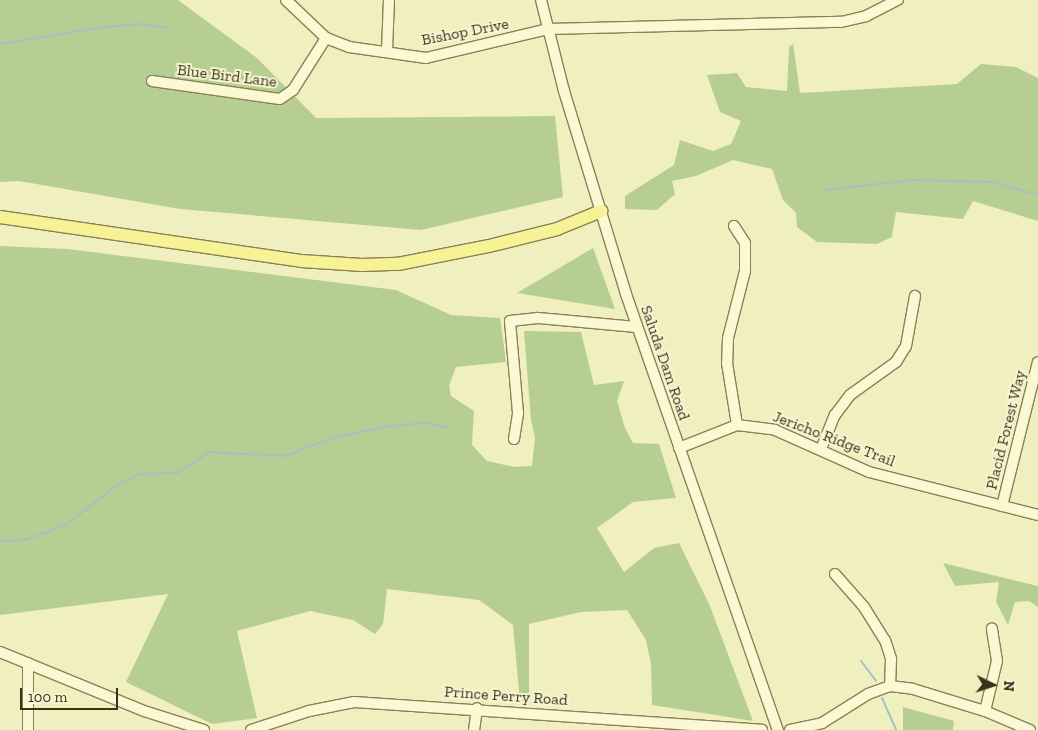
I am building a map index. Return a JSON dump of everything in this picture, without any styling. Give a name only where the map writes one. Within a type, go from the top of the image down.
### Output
[{"type":"main road","points":[[0,217],[301,261],[362,266],[436,258],[522,236],[583,212],[601,211]]},
{"type":"street","name":"Bishop Drive","points":[[286,0],[326,38],[349,47],[426,58],[548,28],[841,22],[866,16],[898,0]]},
{"type":"street","points":[[387,51],[389,0]]},
{"type":"street","name":"Saluda Dam Road","points":[[541,0],[601,211],[637,327],[778,730]]},
{"type":"street","name":"Blue Bird Lane","points":[[152,81],[280,100],[293,90],[326,38]]},
{"type":"street","points":[[734,226],[745,243],[745,271],[728,338],[727,363],[737,425]]},
{"type":"street","points":[[821,449],[835,415],[850,395],[896,362],[906,346],[915,296]]},
{"type":"street","points":[[514,439],[518,413],[510,321],[538,318],[637,327]]},
{"type":"street","name":"Placid Forest Way","points":[[1002,506],[1038,362]]},
{"type":"street","name":"Jericho Ridge Trail","points":[[679,448],[737,425],[775,430],[869,472],[1038,515]]},
{"type":"street","points":[[835,574],[864,607],[885,640],[891,659],[890,686]]},
{"type":"street","points":[[985,711],[997,661],[992,628]]},
{"type":"street","points":[[0,652],[144,711],[204,730]]},
{"type":"street","points":[[28,664],[28,730]]},
{"type":"street","points":[[790,730],[822,724],[868,694],[890,686],[913,689],[985,711],[1030,730]]},
{"type":"street","name":"Prince Perry Road","points":[[251,730],[309,710],[354,702],[477,708],[762,730]]},
{"type":"street","points":[[474,730],[477,708]]},
{"type":"green space","points":[[0,0],[178,0],[257,58],[316,118],[555,116],[563,197],[421,230],[180,209],[19,181],[0,182]]},
{"type":"green space","points":[[793,44],[800,93],[957,84],[981,64],[1016,67],[1038,78],[1038,221],[973,201],[963,219],[896,212],[892,237],[877,244],[817,242],[797,227],[796,213],[783,200],[772,169],[733,160],[696,176],[672,181],[675,194],[657,210],[625,209],[625,196],[674,165],[680,140],[713,151],[731,144],[741,121],[720,112],[707,75],[737,73],[746,87],[787,91],[789,47]]},
{"type":"green space","points":[[0,246],[67,249],[396,290],[451,315],[500,318],[506,362],[456,367],[449,386],[451,396],[474,411],[472,445],[487,461],[515,467],[532,466],[535,438],[531,420],[524,331],[581,332],[594,385],[624,381],[617,401],[625,428],[633,443],[659,444],[676,498],[633,502],[597,528],[624,572],[654,548],[679,543],[710,606],[753,721],[652,705],[651,664],[646,640],[627,610],[581,612],[529,624],[529,700],[520,702],[513,625],[479,600],[387,589],[383,624],[375,634],[353,620],[310,611],[237,631],[257,718],[212,724],[126,682],[168,594],[0,615]]},
{"type":"green space","points":[[593,248],[615,309],[517,293]]},
{"type":"green space","points":[[943,563],[1038,586],[1038,607],[1029,601],[1015,602],[1008,625],[996,602],[999,582],[955,586]]},
{"type":"green space","points":[[903,707],[954,721],[953,730],[903,730]]},
{"type":"waterway","points":[[0,44],[104,27],[138,24],[169,28]]},
{"type":"waterway","points":[[825,190],[912,180],[993,182],[1038,195]]},
{"type":"waterway","points":[[0,541],[25,540],[66,525],[121,482],[140,474],[178,473],[209,452],[285,456],[333,438],[388,426],[428,423],[450,428]]},
{"type":"waterway","points":[[861,661],[876,681]]},
{"type":"waterway","points":[[882,698],[896,730]]}]
